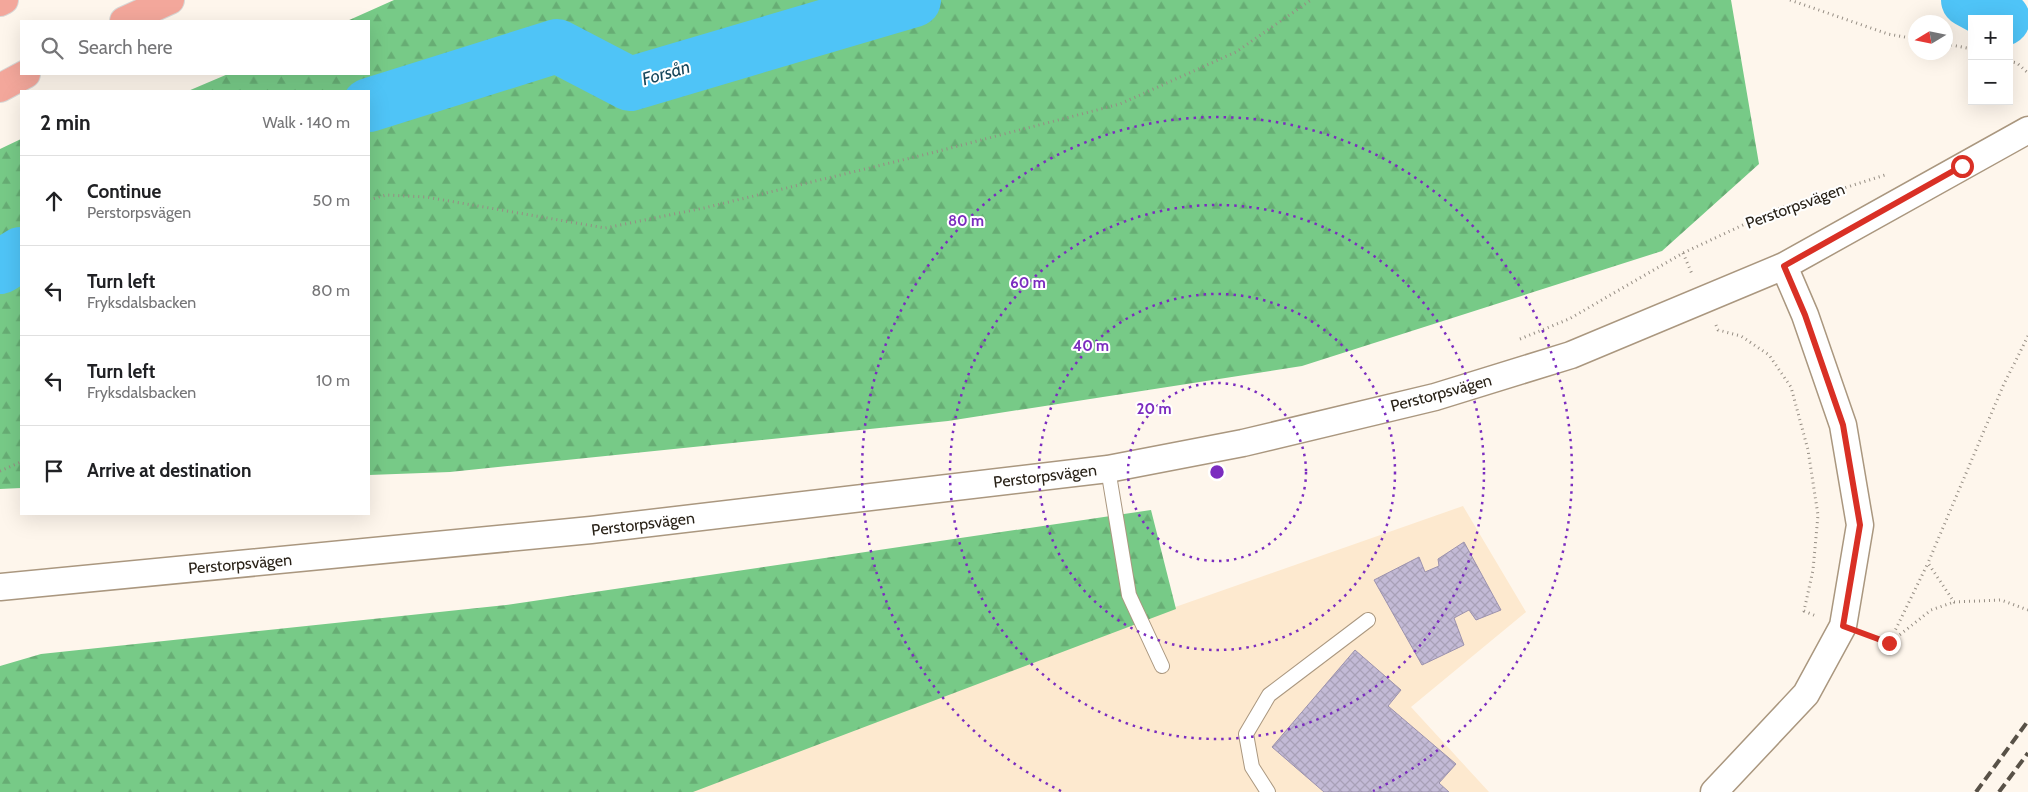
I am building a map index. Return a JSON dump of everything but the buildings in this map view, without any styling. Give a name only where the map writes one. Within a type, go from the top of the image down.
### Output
[{"type":"highway","points":[[0,2],[4,0]]},
{"type":"highway","points":[[126,20],[170,0]]},
{"type":"highway","points":[[0,88],[24,75]]},
{"type":"street","name":"Perstorpsvägen","points":[[0,587],[591,530],[1108,469],[1243,443],[1435,397],[1571,355],[1784,266],[2028,130]]},
{"type":"street","points":[[1714,792],[1806,694],[1843,626],[1860,525],[1843,425],[1805,315],[1784,266]]},
{"type":"lane","points":[[1108,469],[1129,595],[1162,666]]},
{"type":"lane","points":[[1268,792],[1252,767],[1246,734],[1269,695],[1368,620]]},
{"type":"path","points":[[370,200],[386,194],[426,198],[605,228],[704,208],[927,154],[1120,104],[1236,52],[1311,0]]},
{"type":"path","points":[[1790,0],[1888,34],[1908,38]]},
{"type":"path","points":[[1953,45],[1968,48]]},
{"type":"path","points":[[2013,62],[2028,73]]},
{"type":"path","name":"Perstorpsvägen","points":[[1518,340],[1569,319],[1683,253],[1775,210],[1888,174]]},
{"type":"path","points":[[1683,253],[1718,330],[1741,336],[1769,355],[1791,387],[1808,450],[1818,515],[1812,570],[1804,611],[1889,643]]},
{"type":"path","points":[[1889,643],[1928,562],[2003,386],[2028,336]]},
{"type":"path","points":[[0,471],[20,462]]},
{"type":"path","points":[[1928,562],[1954,602]]},
{"type":"path","points":[[1889,643],[1931,610],[1954,602],[2001,600],[2028,610]]},
{"type":"shaded area","points":[[1463,506],[1526,612],[1411,707],[1489,792],[677,792],[1010,665]]},
{"type":"green space","points":[[394,0],[1731,0],[1759,164],[1662,251],[1302,366],[948,421],[450,472],[370,475],[370,90],[190,90],[226,75],[370,75],[370,20],[349,20]]},
{"type":"green space","points":[[20,139],[20,488],[0,489],[0,149]]},
{"type":"green space","points":[[1151,510],[1176,609],[693,792],[0,792],[0,666],[41,654],[506,605]]},
{"type":"waterway","name":"Forsån","points":[[370,105],[557,46],[630,84],[914,0]]},
{"type":"waterway","name":"Forsån","points":[[1968,0],[1996,15]]},
{"type":"waterway","name":"Forsån","points":[[0,267],[20,255]]},
{"type":"railway","points":[[1976,792],[2028,721]]},
{"type":"railway","points":[[1999,792],[2028,753]]},
{"type":"route","points":[[1889,643],[1843,626],[1847,612],[1860,525],[1843,425],[1805,315],[1784,266],[1962,166]]}]
